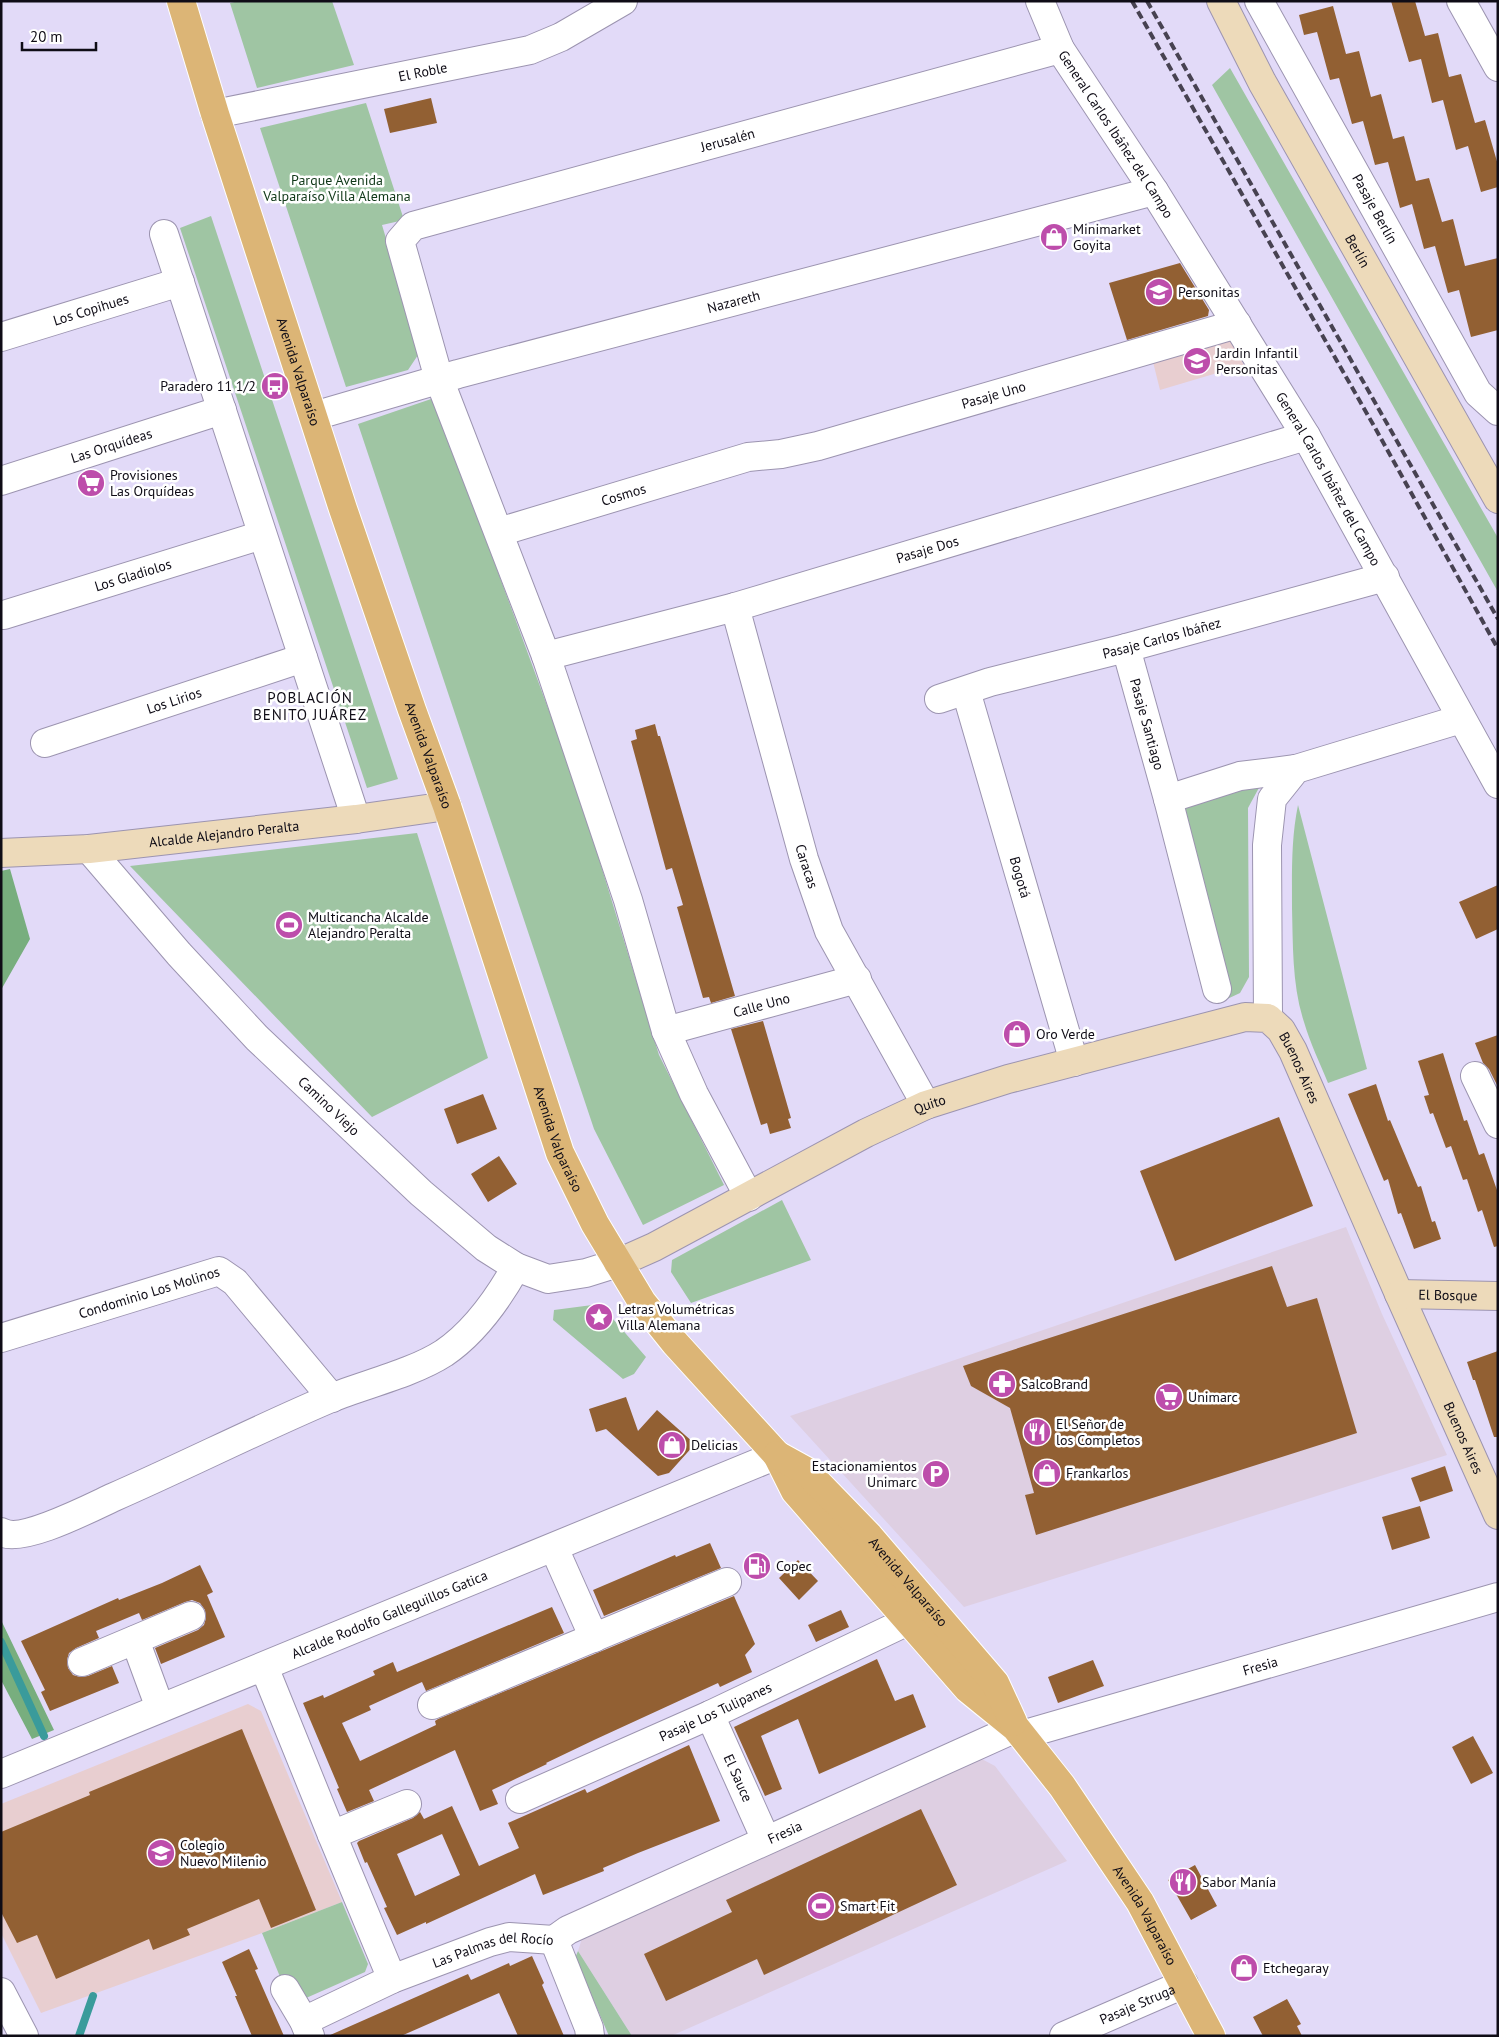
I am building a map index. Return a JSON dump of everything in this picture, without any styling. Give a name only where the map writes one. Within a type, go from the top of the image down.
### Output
[{"type":"main road","name":"Avenida Valparaíso","points":[[181,1],[215,114],[314,416],[408,701],[446,806],[560,1152],[595,1224],[642,1302],[777,1455],[795,1491],[968,1689],[1019,1732],[1062,1786],[1140,1902],[1211,2036]]},
{"type":"main road","name":"Berlín","points":[[1220,1],[1262,82],[1498,498]]},
{"type":"main road","name":"Alcalde Alejandro Peralta","points":[[13,852],[89,849],[356,819],[446,806]]},
{"type":"main road","name":"Quito","points":[[618,1263],[654,1247],[866,1133],[926,1104],[1008,1079],[1245,1017],[1268,1018]]},
{"type":"main road","name":"Buenos Aires","points":[[1268,1018],[1281,1030],[1293,1051],[1498,1515]]},
{"type":"main road","name":"El Bosque","points":[[1399,1294],[1498,1296]]},
{"type":"main road","name":"Avenida Valparaíso","points":[[777,1455],[806,1471],[869,1536],[995,1683],[1019,1732]]},
{"type":"street","name":"El Roble","points":[[215,114],[530,50],[561,37],[623,1]]},
{"type":"street","name":"General Carlos Ibáñez del Campo","points":[[1040,1],[1060,48],[1154,191],[1306,436],[1498,784]]},
{"type":"street","name":"Pasaje Berlín","points":[[1259,1],[1478,393],[1498,411]]},
{"type":"street","points":[[1461,1],[1498,67]]},
{"type":"street","name":"Jerusalén","points":[[439,379],[400,241],[413,226],[1060,48]]},
{"type":"street","name":"Nazareth","points":[[314,416],[439,379],[1154,191]]},
{"type":"street","points":[[164,234],[356,819]]},
{"type":"street","name":"Los Copihues","points":[[1,337],[180,282]]},
{"type":"street","name":"Pasaje Uno","points":[[748,457],[781,454],[818,446],[1237,324]]},
{"type":"street","points":[[439,379],[546,656],[628,900],[666,1031],[694,1094],[749,1197]]},
{"type":"street","name":"Las Orquídeas","points":[[1,481],[222,410]]},
{"type":"street","name":"Pasaje Dos","points":[[546,656],[735,608],[1306,436]]},
{"type":"street","name":"Cosmos","points":[[499,532],[748,457]]},
{"type":"street","name":"Los Gladiolos","points":[[4,615],[262,535]]},
{"type":"street","name":"Pasaje Carlos Ibáñez","points":[[939,699],[990,682],[1126,648],[1385,577]]},
{"type":"street","name":"Caracas","points":[[735,608],[804,859],[829,931],[926,1104]]},
{"type":"street","name":"Pasaje Santiago","points":[[1126,648],[1168,799],[1217,989]]},
{"type":"street","name":"Los Lirios","points":[[45,743],[303,658]]},
{"type":"street","name":"Bogotá","points":[[966,691],[1074,1062]]},
{"type":"street","points":[[1168,799],[1240,776],[1296,769],[1462,719]]},
{"type":"street","name":"Buenos Aires","points":[[1268,1018],[1267,845],[1272,799],[1296,769]]},
{"type":"street","name":"Camino Viejo","points":[[89,849],[179,954],[257,1038],[422,1193],[486,1248],[516,1267],[548,1279],[586,1273],[618,1263]]},
{"type":"street","name":"Calle Uno","points":[[666,1031],[857,979]]},
{"type":"street","points":[[1475,1076],[1498,1124]]},
{"type":"street","points":[[1,1532],[21,1535],[44,1528],[332,1398],[419,1365],[442,1354],[460,1341],[498,1299],[516,1267]]},
{"type":"street","name":"Condominio Los Molinos","points":[[1,1338],[219,1271],[235,1282],[332,1398]]},
{"type":"street","name":"Alcalde Rodolfo Galleguillos Gatica","points":[[1,1774],[777,1455]]},
{"type":"street","points":[[554,1548],[594,1638]]},
{"type":"street","points":[[432,1705],[727,1582]]},
{"type":"street","name":"Fresia","points":[[554,1940],[568,1930],[766,1840],[1019,1732],[1498,1597]]},
{"type":"street","points":[[82,1662],[191,1616]]},
{"type":"street","name":"Pasaje Los Tulipanes","points":[[520,1799],[710,1716],[908,1621]]},
{"type":"street","points":[[135,1640],[160,1708]]},
{"type":"street","points":[[264,1667],[392,1979]]},
{"type":"street","name":"El Sauce","points":[[710,1716],[766,1840]]},
{"type":"street","points":[[332,1835],[407,1804]]},
{"type":"street","name":"Las Palmas del Rocío","points":[[285,1989],[307,2028],[392,1979],[509,1936],[554,1940],[589,2028],[590,2036]]},
{"type":"street","name":"Pasaje Struga","points":[[1064,2036],[1184,1984]]},
{"type":"street","points":[[1,1992],[24,2036]]},
{"type":"shaded area","name":"Jardin Infantil Personitas","points":[[1228,336],[1244,365],[1160,390],[1152,358]]},
{"type":"shaded area","points":[[1346,1227],[1382,1314],[1447,1455],[964,1607],[790,1416]]},
{"type":"shaded area","name":"Colegio Nuevo Milenio","points":[[248,1704],[261,1711],[342,1902],[41,2013],[1,1933],[1,1804]]},
{"type":"shaded area","points":[[978,1757],[995,1766],[1067,1861],[671,2036],[632,2036],[578,1951],[584,1932]]},
{"type":"green space","points":[[239,1],[332,1],[354,65],[257,88],[230,3]]},
{"type":"green space","points":[[1230,68],[1498,538],[1498,592],[1212,85]]},
{"type":"green space","name":"Parque Avenida Valparaíso Villa Alemana","points":[[366,103],[404,220],[382,225],[420,352],[408,370],[346,387],[260,128]]},
{"type":"green space","points":[[211,216],[398,779],[367,788],[180,228]]},
{"type":"green space","points":[[434,398],[577,787],[659,1055],[724,1185],[643,1225],[594,1129],[358,424]]},
{"type":"green space","points":[[1261,784],[1248,808],[1249,977],[1240,993],[1225,1000],[1181,802]]},
{"type":"green space","points":[[1298,805],[1367,1069],[1328,1083],[1306,1030],[1295,980],[1292,869],[1294,831]]},
{"type":"green space","points":[[417,833],[488,1058],[372,1117],[130,866]]},
{"type":"green space","points":[[10,869],[30,939],[1,990],[1,871]]},
{"type":"green space","points":[[782,1200],[811,1260],[691,1303],[671,1272],[672,1260]]},
{"type":"green space","points":[[600,1304],[646,1357],[634,1374],[623,1379],[553,1320],[554,1310]]},
{"type":"green space","points":[[1,1620],[54,1730],[32,1739],[1,1680]]},
{"type":"green space","points":[[342,1902],[368,1964],[365,1972],[297,2002],[283,1984],[262,1933]]},
{"type":"green space","points":[[578,1951],[632,2036],[609,2036],[575,1958]]},
{"type":"building","points":[[1391,1],[1415,1],[1425,36],[1438,33],[1449,77],[1461,74],[1475,123],[1485,120],[1498,165],[1498,187],[1481,192],[1468,146],[1456,150],[1443,100],[1432,103],[1421,59],[1409,62]]},
{"type":"building","points":[[1333,6],[1346,54],[1359,51],[1371,97],[1381,94],[1393,139],[1404,136],[1416,181],[1429,178],[1442,222],[1453,219],[1465,266],[1498,258],[1498,330],[1471,337],[1459,290],[1448,293],[1435,246],[1424,249],[1412,204],[1400,208],[1388,162],[1375,165],[1363,121],[1352,124],[1339,78],[1330,80],[1317,32],[1304,35],[1299,15]]},
{"type":"building","points":[[431,98],[437,123],[390,133],[384,109]]},
{"type":"building","name":"Personitas","points":[[1180,263],[1209,310],[1208,316],[1127,340],[1109,283]]},
{"type":"building","points":[[655,724],[735,996],[711,1003],[709,997],[703,998],[677,907],[683,905],[672,868],[666,870],[631,741],[637,739],[635,730]]},
{"type":"building","points":[[1498,885],[1498,929],[1476,939],[1459,902]]},
{"type":"building","points":[[763,1021],[791,1118],[788,1119],[791,1128],[770,1134],[767,1123],[761,1125],[731,1029]]},
{"type":"building","points":[[1498,1035],[1498,1087],[1489,1069],[1483,1063],[1475,1043]]},
{"type":"building","points":[[1443,1053],[1464,1121],[1467,1120],[1479,1155],[1484,1153],[1498,1193],[1498,1246],[1494,1247],[1482,1210],[1478,1212],[1467,1179],[1463,1180],[1451,1146],[1446,1148],[1433,1113],[1430,1114],[1424,1096],[1429,1095],[1418,1061]]},
{"type":"building","points":[[1376,1084],[1388,1121],[1390,1120],[1418,1187],[1421,1186],[1432,1222],[1435,1221],[1441,1239],[1414,1249],[1401,1213],[1398,1214],[1388,1179],[1384,1181],[1348,1094]]},
{"type":"building","points":[[483,1094],[497,1129],[457,1144],[444,1109]]},
{"type":"building","points":[[1279,1117],[1313,1206],[1175,1261],[1140,1171]]},
{"type":"building","points":[[499,1156],[517,1184],[488,1202],[471,1174]]},
{"type":"building","name":"Unimarc","points":[[1272,1266],[1287,1307],[1317,1298],[1357,1433],[1036,1535],[1025,1495],[1034,1493],[1010,1408],[971,1386],[963,1366]]},
{"type":"building","points":[[1498,1351],[1498,1437],[1494,1437],[1467,1362]]},
{"type":"building","points":[[626,1397],[638,1431],[657,1410],[695,1444],[669,1473],[658,1476],[606,1429],[596,1432],[589,1409]]},
{"type":"building","points":[[1445,1466],[1453,1491],[1420,1502],[1411,1478]]},
{"type":"building","points":[[1420,1506],[1430,1538],[1392,1550],[1382,1517]]},
{"type":"building","points":[[710,1543],[721,1568],[604,1616],[593,1590],[675,1555],[676,1557]]},
{"type":"building","points":[[798,1560],[818,1581],[799,1600],[779,1578]]},
{"type":"building","points":[[200,1565],[213,1592],[207,1595],[225,1637],[161,1664],[155,1648],[198,1630],[204,1625],[206,1618],[205,1610],[200,1603],[192,1600],[142,1620],[139,1613],[96,1631],[99,1638],[69,1653],[67,1660],[68,1668],[73,1675],[80,1677],[88,1676],[112,1666],[119,1683],[50,1711],[41,1692],[45,1690],[21,1641],[118,1598],[119,1600],[162,1583]]},
{"type":"building","points":[[734,1596],[755,1644],[745,1655],[752,1672],[720,1687],[718,1683],[594,1740],[492,1790],[498,1804],[480,1811],[455,1750],[369,1790],[374,1801],[347,1812],[337,1789],[339,1788],[303,1703],[323,1695],[324,1698],[375,1675],[373,1671],[393,1662],[397,1672],[552,1607],[564,1633],[426,1691],[422,1682],[369,1706],[371,1710],[342,1723],[360,1761],[436,1725],[435,1721],[438,1719]]},
{"type":"building","points":[[841,1610],[849,1627],[816,1642],[808,1625]]},
{"type":"building","points":[[877,1659],[895,1701],[913,1694],[926,1727],[819,1774],[798,1719],[761,1736],[782,1789],[765,1796],[734,1727]]},
{"type":"building","points":[[1093,1660],[1104,1686],[1058,1703],[1048,1677]]},
{"type":"building","name":"Colegio Nuevo Milenio","points":[[242,1729],[316,1910],[271,1928],[259,1899],[187,1929],[190,1935],[153,1950],[149,1939],[56,1979],[37,1935],[17,1943],[1,1912],[1,1832],[90,1795],[89,1792]]},
{"type":"building","points":[[1473,1736],[1493,1773],[1471,1784],[1452,1747]]},
{"type":"building","points":[[689,1745],[720,1821],[638,1853],[603,1868],[604,1871],[543,1895],[535,1874],[426,1924],[426,1922],[397,1935],[384,1908],[387,1907],[367,1862],[365,1863],[357,1843],[359,1841],[413,1818],[420,1812],[424,1819],[452,1806],[479,1866],[519,1848],[508,1823],[585,1789],[587,1793]],"holes":[[[442,1834],[460,1875],[415,1896],[397,1854]]]},
{"type":"building","name":"Smart Fit","points":[[921,1809],[957,1885],[764,1975],[757,1959],[666,2001],[644,1954],[732,1912],[726,1900]]},
{"type":"building","points":[[1195,1865],[1217,1906],[1191,1920],[1168,1880]]},
{"type":"building","points":[[249,1949],[258,1969],[255,1970],[284,2036],[252,2036],[235,1996],[237,1996],[222,1962]]},
{"type":"building","points":[[532,1956],[564,2036],[518,2036],[499,1993],[401,2036],[328,2036],[468,1974],[471,1980],[509,1963],[510,1966]]},
{"type":"building","points":[[1287,1999],[1301,2024],[1297,2026],[1302,2036],[1263,2036],[1253,2017]]},
{"type":"waterway","points":[[1,1642],[44,1736]]},
{"type":"waterway","points":[[79,2036],[93,1996]]},
{"type":"railway","points":[[1132,1],[1374,426],[1498,649]]},
{"type":"railway","points":[[1147,1],[1498,619]]},
{"type":"place","name":"Minimarket Goyita","points":[[1054,237]]},
{"type":"place","name":"Personitas","points":[[1159,292]]},
{"type":"place","name":"Jardin Infantil Personitas","points":[[1197,361]]},
{"type":"place","name":"Paradero 11 1/2","points":[[275,386]]},
{"type":"place","name":"Provisiones Las Orquídeas","points":[[91,483]]},
{"type":"place","name":"Multicancha Alcalde Alejandro Peralta","points":[[289,925]]},
{"type":"place","name":"Oro Verde","points":[[1017,1034]]},
{"type":"place","name":"Letras Volumétricas Villa Alemana","points":[[599,1317]]},
{"type":"place","name":"SalcoBrand","points":[[1002,1384]]},
{"type":"place","name":"Unimarc","points":[[1169,1397]]},
{"type":"place","name":"El Señor de los Completos","points":[[1037,1432]]},
{"type":"place","name":"Delicias","points":[[672,1445]]},
{"type":"place","name":"Frankarlos","points":[[1047,1473]]},
{"type":"place","name":"Estacionamientos Unimarc","points":[[936,1474]]},
{"type":"place","name":"Copec","points":[[757,1566]]},
{"type":"place","name":"Colegio Nuevo Milenio","points":[[161,1853]]},
{"type":"place","name":"Sabor Manía","points":[[1183,1882]]},
{"type":"place","name":"Smart Fit","points":[[821,1906]]},
{"type":"place","name":"Etchegaray","points":[[1244,1968]]},
{"type":"district","name":"POBLACIÓN BENITO JUÁREZ","points":[[310,706]]}]
